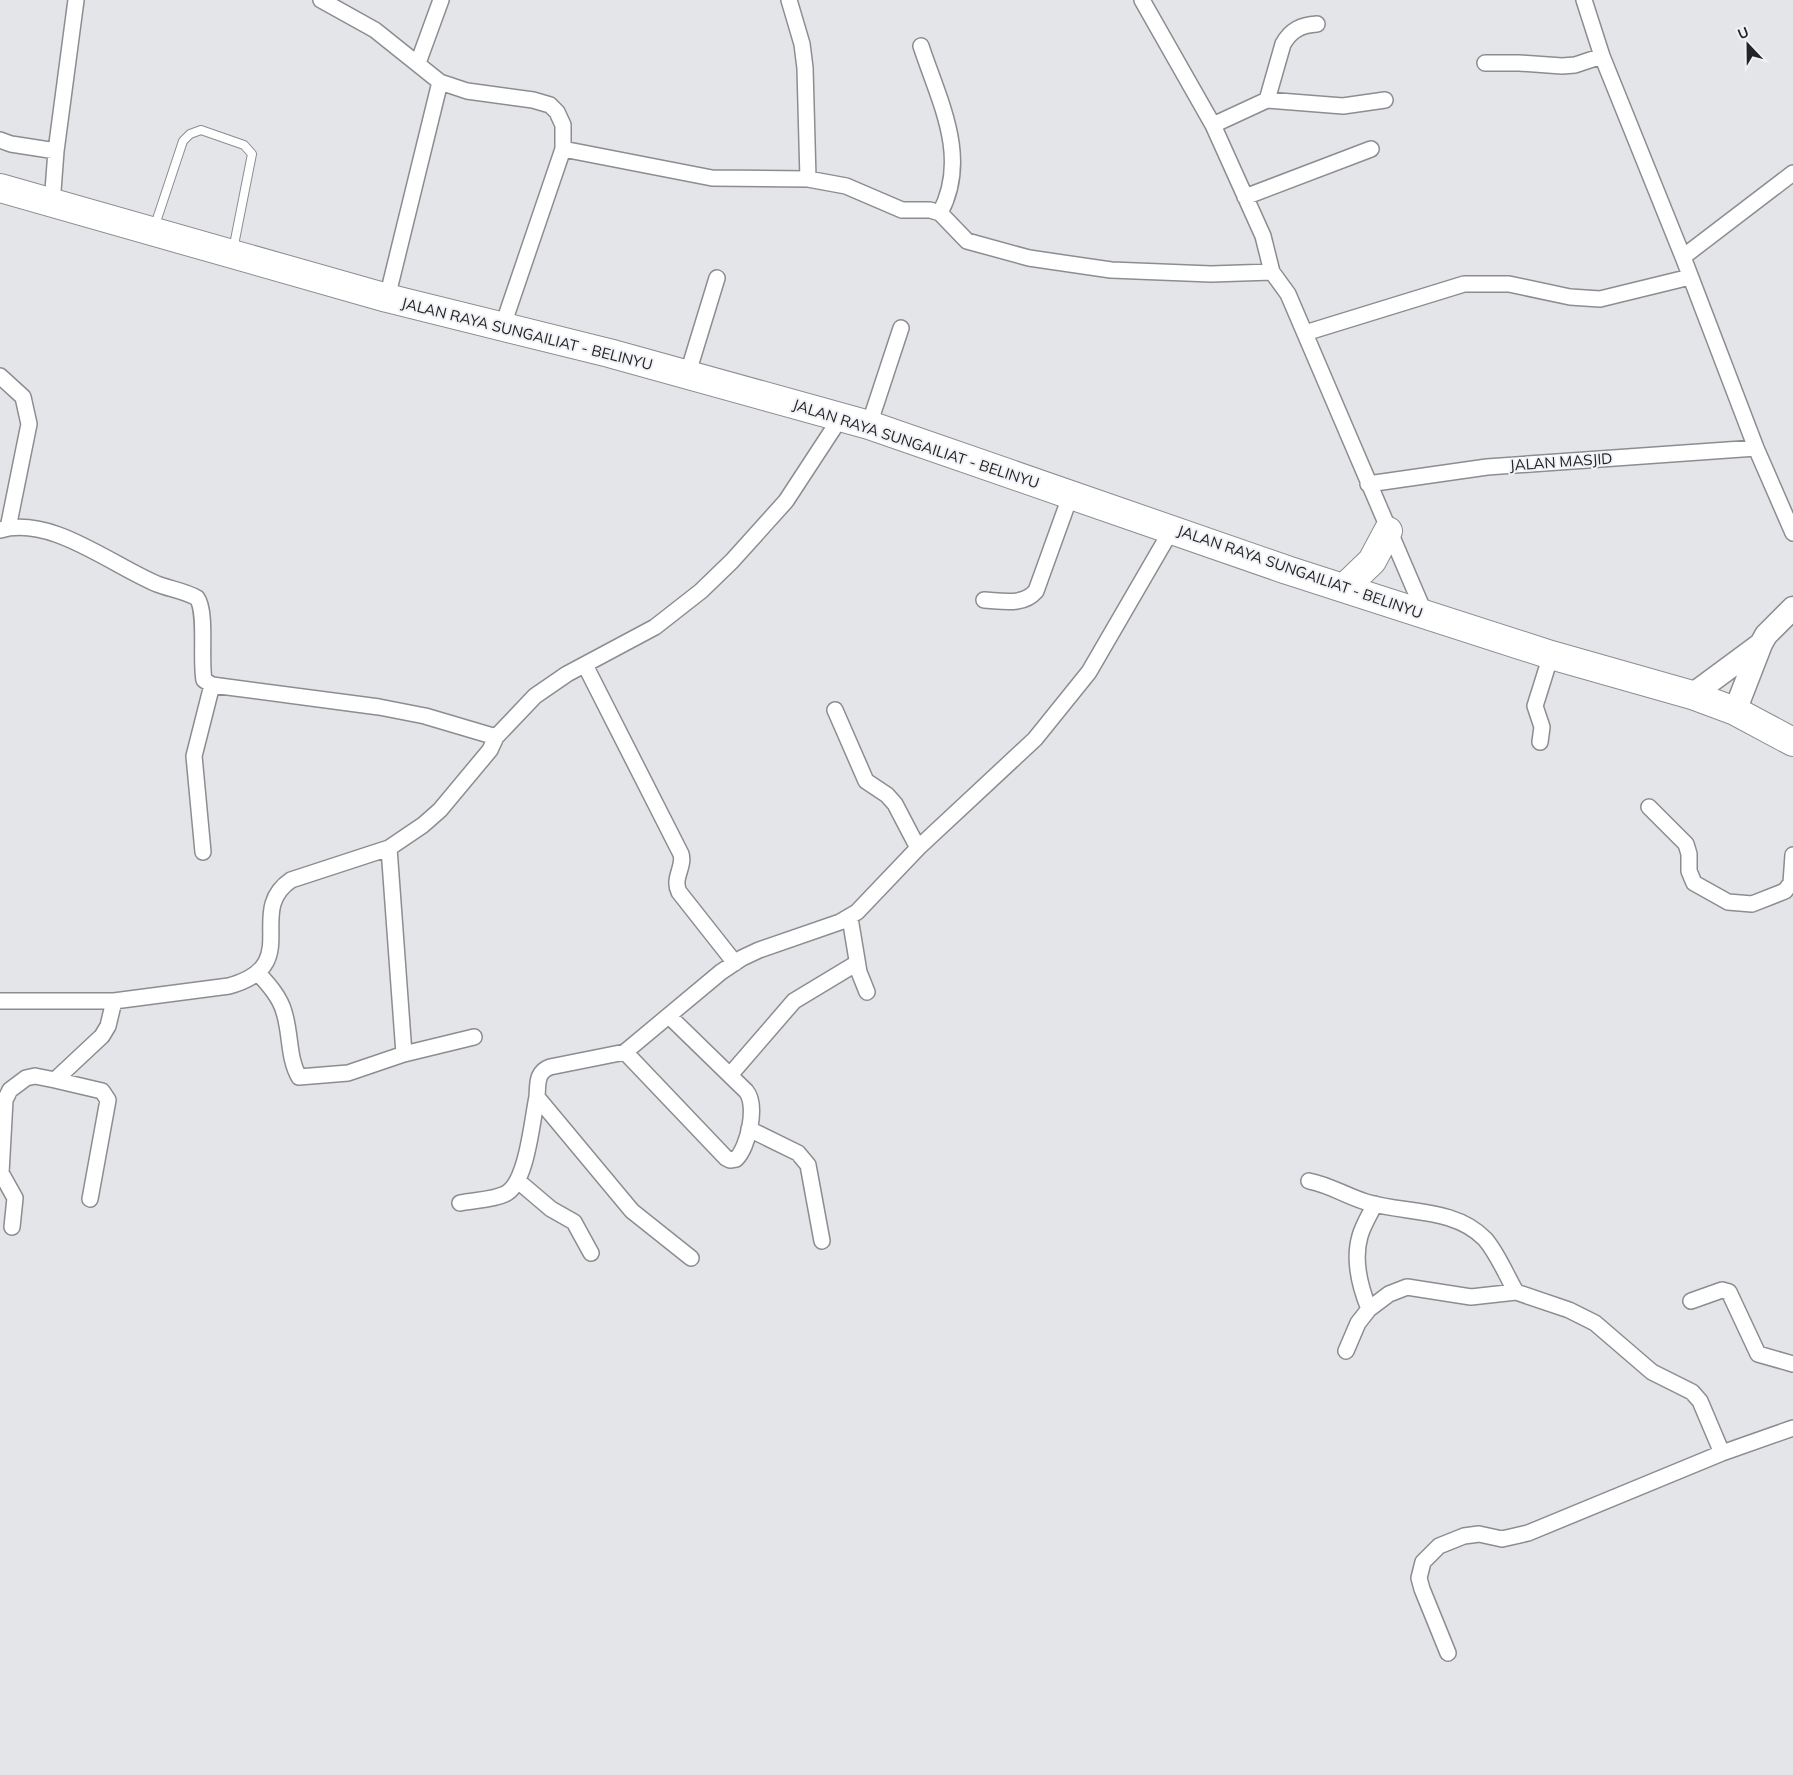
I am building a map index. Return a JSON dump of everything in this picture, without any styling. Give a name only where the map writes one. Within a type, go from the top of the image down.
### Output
[{"type":"highway","name":"JALAN RAYA SUNGAILIAT - BELINYU","points":[[0,188],[386,298],[608,353],[870,425],[1287,570],[1345,587],[1551,655],[1692,695],[1735,711],[1793,742]]},
{"type":"highway","points":[[1345,587],[1366,569],[1379,550],[1388,531]]},
{"type":"street","points":[[52,204],[56,151],[76,0]]},
{"type":"street","points":[[321,0],[375,30],[440,82],[467,91],[533,100],[550,105],[557,112],[563,126],[563,149],[502,328]]},
{"type":"street","points":[[418,63],[440,0]]},
{"type":"street","points":[[789,0],[802,44],[805,68],[808,179]]},
{"type":"street","points":[[1142,0],[1213,125],[1263,236],[1272,272],[1288,294],[1425,614]]},
{"type":"street","points":[[1589,2],[1602,56],[1683,257],[1756,448],[1793,533]]},
{"type":"street","points":[[1267,100],[1283,44],[1287,37],[1300,27],[1317,24]]},
{"type":"street","points":[[921,46],[950,133],[953,150],[953,182],[940,213]]},
{"type":"street","points":[[1485,63],[1562,66],[1602,56]]},
{"type":"street","points":[[386,298],[440,82]]},
{"type":"street","points":[[1213,125],[1267,100],[1343,106],[1384,100]]},
{"type":"street","points":[[0,140],[11,144],[56,151]]},
{"type":"street","points":[[563,149],[712,178],[808,179],[858,190],[902,210],[923,209],[940,213],[961,237],[972,244],[1029,258],[1111,270],[1211,274],[1272,272]]},
{"type":"street","points":[[1245,197],[1371,149]]},
{"type":"street","points":[[1683,257],[1793,173]]},
{"type":"street","points":[[1305,333],[1464,284],[1510,284],[1570,297],[1600,299],[1690,277]]},
{"type":"street","points":[[687,376],[717,278]]},
{"type":"street","points":[[870,425],[901,328]]},
{"type":"street","points":[[0,376],[19,391],[23,397],[28,412],[29,424],[4,529],[25,526],[45,531],[94,551],[157,584],[197,598],[202,613],[201,663],[204,680],[212,685],[380,707],[425,716],[496,737]]},
{"type":"street","points":[[0,1001],[114,1001],[228,986],[241,982],[258,972],[265,965],[271,953],[271,910],[280,888],[291,880],[389,848],[423,825],[440,810],[490,750],[496,737],[549,685],[655,627],[701,591],[732,561],[786,501],[842,417]]},
{"type":"street","name":"JALAN MASJID","points":[[1368,484],[1487,467],[1756,448]]},
{"type":"street","points":[[984,600],[1019,601],[1030,598],[1036,591],[1071,494]]},
{"type":"street","points":[[460,1203],[505,1194],[514,1188],[525,1158],[537,1097],[539,1074],[543,1069],[625,1052],[734,963],[759,950],[850,918],[918,848],[1035,740],[1064,704],[1104,648],[1172,529]]},
{"type":"street","points":[[1735,711],[1766,635],[1793,608]]},
{"type":"street","points":[[1692,695],[1761,644]]},
{"type":"street","points":[[1540,742],[1542,728],[1536,706],[1551,655]]},
{"type":"street","points":[[584,665],[681,854],[682,860],[676,878],[677,888],[734,963]]},
{"type":"street","points":[[203,852],[194,756],[212,685]]},
{"type":"street","points":[[835,710],[866,782],[887,795],[895,804],[918,848]]},
{"type":"street","points":[[1648,807],[1686,844],[1689,854],[1689,872],[1694,883],[1728,902],[1752,904],[1785,891],[1791,882],[1793,855]]},
{"type":"street","points":[[389,848],[404,1054]]},
{"type":"street","points":[[850,918],[857,963],[868,992]]},
{"type":"street","points":[[730,1074],[794,1001],[857,963]]},
{"type":"street","points":[[258,972],[272,990],[284,1011],[293,1067],[299,1077],[348,1073],[404,1054],[474,1037]]},
{"type":"street","points":[[55,1080],[102,1036],[108,1026],[114,1001]]},
{"type":"street","points":[[625,1052],[730,1160],[736,1160],[740,1154],[748,1129],[751,1098],[730,1074],[670,1017]]},
{"type":"street","points":[[12,1227],[16,1198],[1,1173],[5,1100],[10,1090],[26,1078],[35,1076],[102,1091],[108,1100],[90,1199]]},
{"type":"street","points":[[537,1097],[632,1211],[691,1258]]},
{"type":"street","points":[[748,1129],[798,1152],[805,1159],[808,1165],[822,1241]]},
{"type":"street","points":[[518,1181],[551,1209],[574,1222],[591,1253]]},
{"type":"street","points":[[1309,1181],[1333,1187],[1375,1204],[1431,1213],[1469,1228],[1485,1240],[1516,1292]]},
{"type":"street","points":[[1369,1309],[1360,1286],[1359,1245],[1360,1236],[1375,1204]]},
{"type":"street","points":[[1346,1351],[1358,1323],[1369,1309],[1389,1294],[1407,1287],[1461,1296],[1516,1292],[1581,1315],[1595,1324],[1652,1372],[1692,1392],[1700,1401],[1722,1454]]},
{"type":"street","points":[[1691,1302],[1717,1291],[1729,1292],[1754,1350],[1763,1357],[1793,1364]]},
{"type":"street","points":[[1448,1653],[1419,1578],[1423,1562],[1439,1546],[1471,1535],[1478,1534],[1502,1539],[1528,1533],[1722,1454],[1793,1428]]},
{"type":"lane","points":[[152,232],[181,145],[190,134],[201,130],[244,145],[252,154],[232,254]]}]
